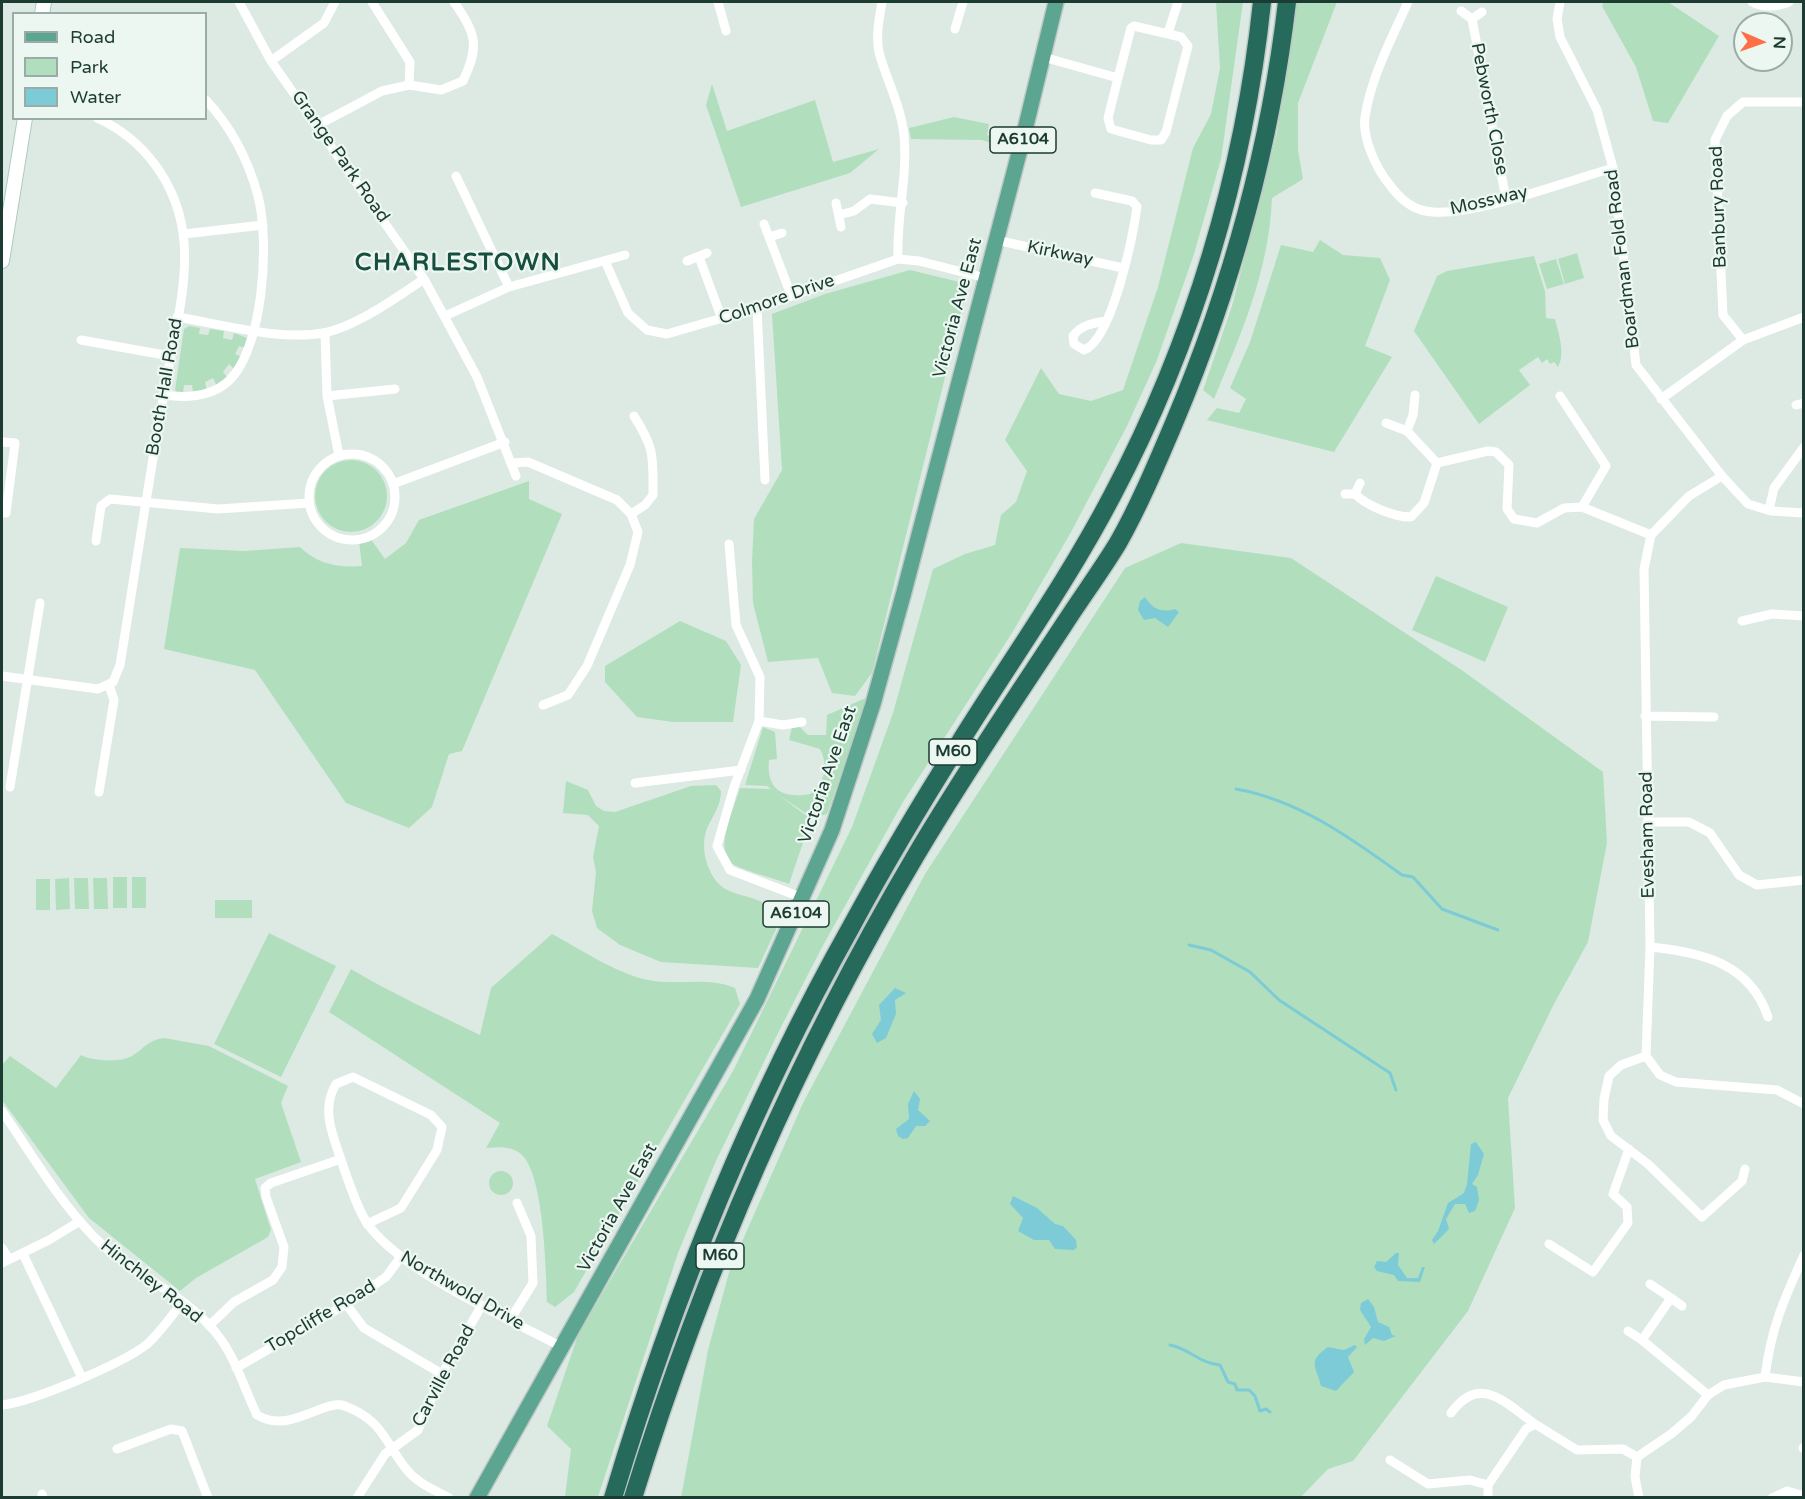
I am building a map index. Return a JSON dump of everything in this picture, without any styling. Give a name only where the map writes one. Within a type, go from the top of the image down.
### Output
[{"type":"highway","name":"M60","points":[[613,1497],[635,1424],[713,1214],[802,1018],[899,842],[1077,560],[1146,428],[1177,356],[1212,254],[1233,177],[1248,103],[1262,2]]},
{"type":"highway","name":"M60","points":[[633,1497],[654,1429],[733,1222],[824,1021],[916,854],[1119,542],[1163,447],[1199,364],[1231,271],[1259,163],[1287,2]]},
{"type":"main road","name":"Victoria Ave East","points":[[477,1497],[757,999],[832,830],[873,704],[996,240],[1056,2]]},
{"type":"street","name":"Grange Park Road","points":[[238,2],[271,61],[424,279],[477,377],[505,442],[516,476]]},
{"type":"street","points":[[271,61],[324,22],[335,2]]},
{"type":"street","points":[[372,2],[410,62],[409,85]]},
{"type":"street","points":[[318,125],[382,91],[409,85],[441,90],[463,81],[475,56],[471,26],[454,2]]},
{"type":"street","points":[[718,2],[726,31]]},
{"type":"street","points":[[882,2],[878,41],[902,124],[906,179],[897,243],[898,259]]},
{"type":"street","points":[[955,29],[963,2]]},
{"type":"street","points":[[1168,33],[1178,2]]},
{"type":"street","name":"Mossway","points":[[1407,2],[1378,71],[1365,119],[1370,150],[1380,174],[1403,202],[1431,212],[1464,210],[1613,168]]},
{"type":"street","name":"Boardman Fold Road","points":[[1560,2],[1557,19],[1560,37],[1597,110],[1613,168],[1636,365],[1660,399],[1722,476],[1748,504],[1769,510],[1803,513]]},
{"type":"street","points":[[1752,2],[1759,6],[1789,2]]},
{"type":"street","name":"Pebworth Close","points":[[1461,11],[1472,19],[1506,199]]},
{"type":"street","name":"Pebworth Close","points":[[1472,19],[1482,12]]},
{"type":"street","points":[[1138,26],[1168,33],[1184,38],[1188,46],[1166,132],[1161,140],[1151,140],[1111,129],[1108,117],[1131,28],[1138,26]]},
{"type":"street","points":[[1043,57],[1118,78]]},
{"type":"street","points":[[164,395],[200,394],[226,384],[242,366],[253,329],[264,267],[263,225],[258,196],[239,144],[228,125],[207,101]]},
{"type":"street","name":"Banbury Road","points":[[1743,340],[1723,315],[1715,140],[1726,116],[1743,102],[1803,102]]},
{"type":"street","points":[[2,261],[5,216],[25,120]]},
{"type":"street","name":"Booth Hall Road","points":[[100,120],[125,134],[152,160],[171,191],[184,234],[184,270],[120,665],[115,679],[109,685]]},
{"type":"street","points":[[456,176],[509,287]]},
{"type":"street","points":[[1095,193],[1132,201],[1137,207],[1123,268],[1106,321]]},
{"type":"street","points":[[838,215],[854,211],[870,199],[903,203]]},
{"type":"street","points":[[836,203],[841,227]]},
{"type":"street","points":[[764,224],[791,295]]},
{"type":"street","points":[[184,234],[263,225]]},
{"type":"street","points":[[769,237],[782,233]]},
{"type":"street","name":"Kirkway","points":[[996,240],[1123,268]]},
{"type":"street","points":[[445,316],[509,287],[625,255]]},
{"type":"street","points":[[687,261],[703,255],[722,319]]},
{"type":"street","name":"Colmore Drive","points":[[605,261],[628,313],[647,330],[667,334],[757,308],[898,259],[919,261],[986,278]]},
{"type":"street","points":[[177,317],[288,334],[325,333],[378,309],[424,279]]},
{"type":"street","points":[[757,308],[765,480]]},
{"type":"street","points":[[1660,399],[1743,340],[1803,317]]},
{"type":"street","points":[[325,333],[327,396],[339,455]]},
{"type":"street","points":[[81,340],[170,356]]},
{"type":"street","points":[[327,396],[396,389]]},
{"type":"street","points":[[1407,431],[1413,415],[1415,395]]},
{"type":"street","points":[[1560,396],[1606,466],[1582,507]]},
{"type":"street","points":[[631,514],[650,501],[653,495],[652,453],[649,440],[634,416]]},
{"type":"street","points":[[1386,423],[1407,431],[1437,463]]},
{"type":"street","points":[[2,442],[15,443],[6,513],[2,513]]},
{"type":"street","points":[[393,484],[505,442]]},
{"type":"street","points":[[1769,510],[1774,488],[1803,447]]},
{"type":"street","points":[[1437,463],[1488,451],[1496,452],[1509,465],[1507,509],[1514,519],[1537,523],[1564,508],[1582,507],[1651,536],[1689,496],[1722,476]]},
{"type":"street","points":[[354,454],[372,459],[384,468],[393,484],[393,508],[387,522],[374,534],[360,539],[335,537],[322,528],[312,514],[309,503],[310,487],[314,476],[323,464],[339,455],[354,454]]},
{"type":"street","points":[[513,463],[528,462],[617,500],[631,514],[638,532],[630,565],[587,666],[568,695],[543,705]]},
{"type":"street","points":[[1360,483],[1350,494],[1365,504],[1386,509],[1396,517],[1411,517],[1424,503],[1437,463]]},
{"type":"street","points":[[96,541],[104,501],[112,499],[218,509],[309,503]]},
{"type":"street","points":[[1411,517],[1414,528]]},
{"type":"street","name":"Evesham Road","points":[[1646,1056],[1650,947],[1644,569],[1651,536]]},
{"type":"street","points":[[729,544],[736,625],[760,677],[759,721],[717,846],[730,870],[803,898]]},
{"type":"street","points":[[10,787],[40,603]]},
{"type":"street","points":[[1743,621],[1772,614],[1803,616]]},
{"type":"street","points":[[2,676],[98,689],[109,685],[114,700],[99,792]]},
{"type":"street","points":[[1645,716],[1714,716]]},
{"type":"street","points":[[759,721],[783,725],[802,722]]},
{"type":"street","points":[[636,783],[741,770]]},
{"type":"street","points":[[1647,822],[1689,822],[1710,833],[1739,875],[1757,885],[1803,880]]},
{"type":"street","points":[[1650,947],[1689,951],[1728,967],[1758,992],[1768,1017]]},
{"type":"street","points":[[1745,1169],[1742,1181],[1702,1217],[1629,1149],[1611,1136],[1603,1120],[1604,1099],[1609,1076],[1621,1065],[1646,1056],[1660,1075],[1676,1082],[1776,1090],[1803,1104]]},
{"type":"street","name":"Northwold Drive","points":[[367,1224],[401,1208],[437,1149],[442,1127],[431,1116],[359,1078],[346,1078],[336,1084],[328,1104],[331,1129],[367,1224],[400,1258],[562,1347]]},
{"type":"street","name":"Hinchley Road","points":[[2,1111],[80,1221],[96,1239],[182,1303],[216,1332],[236,1368],[257,1415],[275,1420],[302,1418],[339,1404],[375,1423],[411,1474],[449,1497]]},
{"type":"street","points":[[1549,1244],[1593,1272],[1628,1223],[1627,1207],[1613,1194],[1629,1149]]},
{"type":"street","points":[[209,1326],[234,1302],[273,1280],[282,1268],[284,1248],[265,1188],[271,1183],[341,1159]]},
{"type":"street","points":[[510,1320],[533,1282],[531,1236],[517,1203]]},
{"type":"street","points":[[2,1248],[5,1261],[22,1254],[80,1221]]},
{"type":"street","points":[[22,1254],[82,1378]]},
{"type":"street","points":[[1765,1377],[1769,1342],[1776,1317],[1803,1255]]},
{"type":"street","name":"Topcliffe Road","points":[[236,1368],[346,1305],[386,1277],[400,1258]]},
{"type":"street","points":[[1650,1284],[1682,1306]]},
{"type":"street","points":[[1642,1340],[1671,1298]]},
{"type":"street","points":[[2,1405],[22,1401],[82,1378],[146,1345],[182,1303]]},
{"type":"street","points":[[346,1305],[364,1328],[442,1374]]},
{"type":"street","name":"Carville Road","points":[[357,1497],[379,1461],[418,1430],[442,1374],[482,1305]]},
{"type":"street","points":[[1628,1331],[1708,1395]]},
{"type":"street","points":[[1451,1413],[1461,1399],[1474,1392],[1488,1393],[1577,1450],[1623,1449],[1638,1457],[1646,1454],[1691,1417],[1708,1395],[1724,1385],[1765,1377],[1803,1382]]},
{"type":"street","points":[[1488,1497],[1488,1485],[1526,1430],[1535,1424]]},
{"type":"street","points":[[117,1449],[171,1429],[182,1431],[207,1497]]},
{"type":"street","points":[[1638,1457],[1635,1477],[1639,1497]]},
{"type":"street","points":[[1390,1460],[1428,1484],[1470,1480],[1488,1485]]},
{"type":"street","points":[[1772,1497],[1786,1491],[1803,1496]]},
{"type":"green space","points":[[1216,2],[1243,2],[1221,159],[1194,254],[1157,360],[1127,426],[1070,534],[1012,633],[903,802],[821,949],[778,1033],[715,1163],[678,1253],[598,1497],[565,1497],[571,1449],[547,1426],[578,1335],[733,1071],[852,827],[893,713],[933,569],[965,554],[995,545],[1001,515],[1016,502],[1027,471],[1005,440],[1041,368],[1059,394],[1091,401],[1123,390],[1158,287],[1193,148],[1211,114],[1220,68]]},
{"type":"green space","points":[[1296,2],[1337,2],[1298,103],[1298,150],[1303,179],[1272,198],[1266,251],[1260,276],[1244,325],[1214,399],[1203,390],[1232,306],[1277,133]]},
{"type":"green space","points":[[1604,2],[1668,2],[1719,36],[1668,123],[1653,121],[1636,67],[1602,6]]},
{"type":"green space","points":[[712,84],[727,131],[815,100],[833,162],[879,149],[850,173],[741,207],[706,105]]},
{"type":"green space","points":[[954,117],[989,124],[987,135],[1002,140],[1000,146],[982,140],[911,139],[909,128]]},
{"type":"green space","points":[[1320,240],[1343,255],[1380,258],[1390,280],[1365,346],[1392,357],[1334,452],[1207,420],[1217,408],[1239,413],[1246,399],[1230,388],[1250,342],[1281,245],[1313,252]]},
{"type":"green space","points":[[1577,253],[1584,278],[1565,284],[1558,259]]},
{"type":"green space","points":[[1534,256],[1545,291],[1546,318],[1555,319],[1558,330],[1560,361],[1558,367],[1554,362],[1550,364],[1547,359],[1542,363],[1538,357],[1519,370],[1530,385],[1479,424],[1414,331],[1437,276],[1447,271]]},
{"type":"green space","points":[[1556,259],[1564,284],[1547,289],[1539,264]]},
{"type":"green space","points":[[910,270],[968,284],[872,673],[855,696],[832,693],[818,658],[768,662],[753,603],[754,519],[782,470],[772,314],[825,294]]},
{"type":"green space","points":[[189,326],[200,328],[199,334],[208,335],[210,329],[224,331],[223,338],[232,340],[234,333],[247,338],[246,348],[239,346],[235,354],[244,358],[235,370],[229,364],[223,372],[228,378],[217,386],[213,378],[205,382],[207,391],[193,393],[192,385],[184,385],[183,393],[177,393],[175,390],[184,329]]},
{"type":"green space","points":[[351,460],[371,466],[381,476],[387,496],[381,516],[371,526],[351,532],[331,526],[321,516],[315,496],[321,476],[331,466]]},
{"type":"green space","points":[[529,481],[529,499],[562,514],[462,751],[449,754],[432,807],[409,828],[346,803],[255,670],[164,649],[180,548],[244,551],[300,547],[313,557],[328,564],[362,566],[359,541],[370,538],[385,559],[406,543],[419,520]]},
{"type":"green space","points":[[1181,543],[1291,558],[1463,671],[1603,772],[1607,843],[1588,942],[1554,1004],[1508,1098],[1515,1208],[1468,1311],[1353,1461],[1328,1469],[1301,1497],[681,1498],[708,1350],[730,1269],[803,1103],[925,874],[1125,568]]},
{"type":"green space","points":[[1436,576],[1508,607],[1485,662],[1412,630]]},
{"type":"green space","points":[[680,621],[726,641],[741,665],[733,722],[673,722],[637,717],[605,682],[605,666]]},
{"type":"green space","points":[[868,697],[827,814],[813,818],[777,794],[811,819],[789,884],[731,863],[726,856],[725,838],[740,788],[771,789],[767,786],[745,785],[763,727],[775,732],[777,759],[769,760],[770,778],[773,785],[778,790],[791,795],[810,794],[822,779],[825,768],[823,756],[820,749],[789,740],[792,727],[799,726],[808,735],[826,735],[827,715]]},
{"type":"green space","points":[[566,781],[588,790],[596,806],[604,811],[615,812],[691,786],[716,785],[721,791],[720,801],[704,840],[709,869],[724,888],[768,906],[775,913],[779,923],[758,968],[661,962],[620,945],[597,928],[592,911],[596,872],[593,857],[599,826],[588,815],[563,813]]},
{"type":"green space","points":[[113,877],[127,877],[127,908],[113,908]]},
{"type":"green space","points":[[132,877],[146,877],[146,908],[132,908]]},
{"type":"green space","points":[[69,878],[70,909],[56,910],[55,879]]},
{"type":"green space","points":[[74,878],[88,878],[89,909],[75,909]]},
{"type":"green space","points":[[93,878],[107,878],[108,909],[94,909]]},
{"type":"green space","points":[[36,879],[50,879],[50,910],[36,910]]},
{"type":"green space","points":[[215,900],[252,900],[252,918],[215,918]]},
{"type":"green space","points":[[269,933],[336,966],[281,1077],[214,1044]]},
{"type":"green space","points":[[552,934],[611,967],[636,977],[659,982],[724,984],[735,988],[740,1004],[574,1292],[555,1307],[547,1302],[542,1225],[535,1182],[529,1166],[522,1155],[514,1150],[500,1147],[486,1148],[500,1123],[329,1012],[351,969],[480,1035],[491,988]]},
{"type":"green space","points":[[164,1038],[209,1046],[288,1086],[281,1103],[301,1162],[255,1179],[271,1230],[268,1237],[196,1278],[180,1291],[89,1218],[2,1100],[2,1065],[10,1056],[56,1088],[81,1055],[99,1060],[121,1060],[132,1056],[153,1041]]},
{"type":"green space","points":[[501,1171],[509,1175],[513,1183],[509,1191],[501,1195],[493,1191],[489,1183],[493,1175]]},
{"type":"water","points":[[1145,597],[1158,609],[1175,609],[1179,612],[1168,627],[1155,618],[1144,620],[1138,610],[1140,601]]},
{"type":"water","points":[[895,988],[906,993],[895,1000],[896,1014],[886,1038],[877,1043],[872,1034],[881,1020],[879,1005]]},
{"type":"water","points":[[914,1091],[920,1099],[918,1110],[930,1121],[925,1126],[916,1126],[908,1138],[903,1139],[898,1136],[896,1129],[909,1119],[908,1104]]},
{"type":"water","points":[[1476,1142],[1484,1154],[1478,1175],[1472,1184],[1477,1187],[1479,1200],[1475,1211],[1469,1213],[1465,1204],[1455,1204],[1446,1219],[1449,1229],[1434,1244],[1432,1240],[1438,1231],[1448,1203],[1464,1193],[1471,1144]]},
{"type":"water","points":[[1013,1196],[1037,1208],[1055,1224],[1063,1226],[1076,1240],[1077,1247],[1074,1250],[1055,1249],[1049,1240],[1034,1240],[1018,1231],[1023,1218],[1010,1204]]},
{"type":"water","points":[[1399,1253],[1398,1265],[1407,1278],[1418,1278],[1422,1267],[1425,1267],[1420,1282],[1398,1281],[1394,1275],[1377,1271],[1374,1267],[1377,1261],[1386,1262]]},
{"type":"water","points":[[1368,1299],[1374,1307],[1378,1322],[1389,1327],[1392,1335],[1396,1336],[1384,1341],[1373,1338],[1365,1345],[1364,1339],[1371,1327],[1360,1310],[1361,1303]]},
{"type":"water","points":[[1355,1345],[1357,1347],[1348,1357],[1354,1372],[1336,1391],[1321,1386],[1315,1361],[1321,1352],[1328,1347],[1344,1350]]},
{"type":"waterway","points":[[1236,789],[1281,802],[1324,823],[1402,875],[1413,877],[1442,909],[1498,930]]},
{"type":"waterway","points":[[1189,945],[1211,950],[1250,972],[1279,1000],[1390,1073],[1396,1090]]},
{"type":"waterway","points":[[1170,1345],[1207,1362],[1220,1365],[1228,1382],[1235,1384],[1237,1390],[1249,1390],[1255,1396],[1260,1411],[1266,1409],[1270,1412]]},
{"type":"district","name":"CHARLESTOWN","points":[[458,264]]}]
